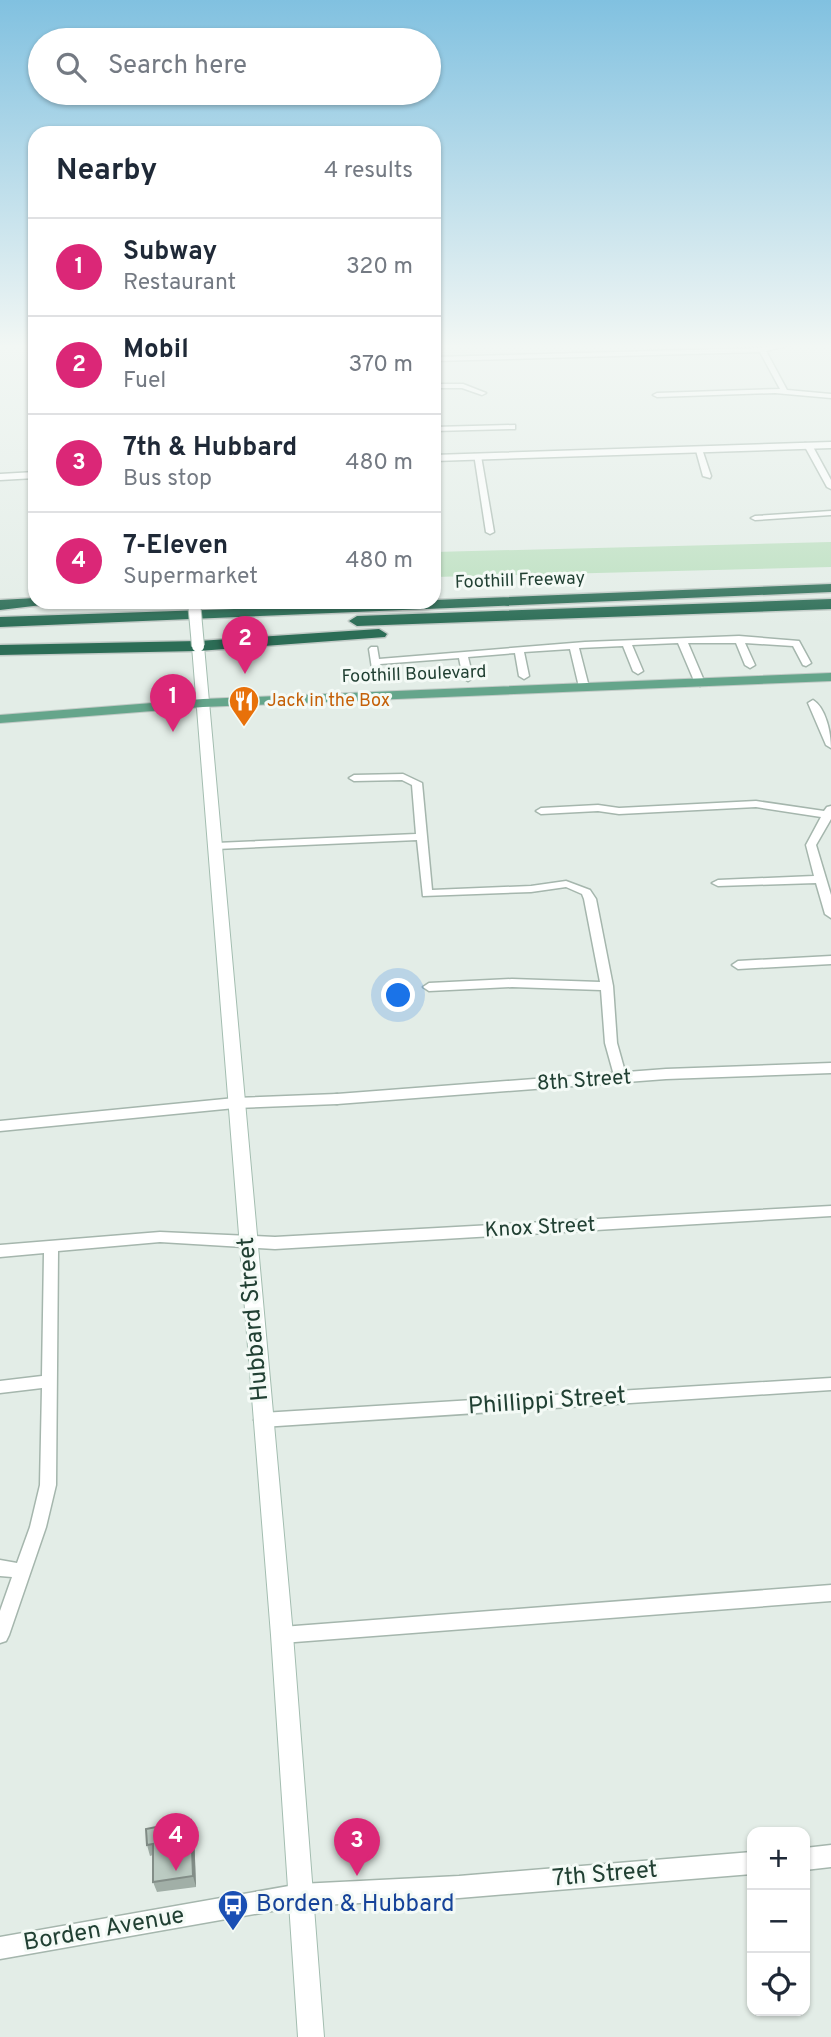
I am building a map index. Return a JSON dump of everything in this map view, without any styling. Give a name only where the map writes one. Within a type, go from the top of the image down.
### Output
[{"type":"highway","name":"Foothill Freeway","points":[[441,603],[831,588]]},
{"type":"highway","points":[[441,590],[684,593]]},
{"type":"highway","points":[[0,605],[28,603]]},
{"type":"highway","name":"Foothill Freeway","points":[[0,635],[831,604]]},
{"type":"highway","points":[[0,650],[198,646],[748,607]]},
{"type":"highway","name":"Foothill Freeway","points":[[0,622],[307,609]]},
{"type":"main road","name":"Hubbard Street","points":[[195,609],[282,1635],[311,2037]]},
{"type":"main road","name":"Foothill Boulevard","points":[[0,719],[203,703],[831,677]]},
{"type":"street","points":[[808,445],[831,487]]},
{"type":"street","points":[[441,458],[831,445]]},
{"type":"street","points":[[698,449],[706,475]]},
{"type":"street","points":[[477,456],[490,532]]},
{"type":"street","points":[[0,477],[28,475]]},
{"type":"street","points":[[755,518],[831,513]]},
{"type":"street","points":[[739,639],[750,665]]},
{"type":"street","points":[[375,662],[574,646],[739,639],[796,643],[806,663]]},
{"type":"street","points":[[682,641],[700,683]]},
{"type":"street","points":[[627,644],[638,671]]},
{"type":"street","points":[[574,646],[584,687]]},
{"type":"street","points":[[374,649],[376,673]]},
{"type":"street","points":[[519,652],[524,676]]},
{"type":"street","points":[[463,656],[468,678]]},
{"type":"street","points":[[813,703],[831,745]]},
{"type":"street","points":[[355,778],[403,777],[417,783],[427,894],[531,889],[566,884],[586,892],[590,899],[607,986],[611,1043],[621,1079]]},
{"type":"street","points":[[541,811],[598,808],[620,811],[756,804],[829,812],[811,845],[831,914]]},
{"type":"street","points":[[216,846],[422,837]]},
{"type":"street","points":[[718,883],[819,878]]},
{"type":"street","points":[[738,965],[831,960]]},
{"type":"street","points":[[429,987],[512,983],[607,986]]},
{"type":"street","name":"8th Street","points":[[338,1099],[666,1074],[831,1068]]},
{"type":"street","points":[[0,1126],[235,1103],[338,1099]]},
{"type":"street","name":"Knox Street","points":[[0,1251],[160,1237],[248,1243],[831,1211]]},
{"type":"street","points":[[0,1636],[48,1485],[51,1245]]},
{"type":"street","points":[[0,1387],[50,1381]]},
{"type":"street","name":"Phillippi Street","points":[[262,1420],[831,1384]]},
{"type":"street","points":[[0,1568],[22,1572]]},
{"type":"street","points":[[282,1635],[831,1593]]},
{"type":"street","points":[[810,1858],[831,1856]]},
{"type":"street","name":"7th Street","points":[[459,1887],[747,1863]]},
{"type":"street","name":"Borden Avenue","points":[[0,1948],[300,1895],[459,1887]]},
{"type":"green space","points":[[831,542],[831,567],[441,577],[441,552]]},
{"type":"building","points":[[191,1820],[193,1876],[153,1882],[153,1844],[147,1845],[146,1829]]},
{"type":"place","name":"Mobil","points":[[245,674]]},
{"type":"place","name":"Jack in the Box","points":[[244,728]]},
{"type":"place","name":"Subway","points":[[173,732]]},
{"type":"place","name":"7-Eleven","points":[[176,1871]]},
{"type":"place","name":"7th & Hubbard","points":[[357,1876]]},
{"type":"place","name":"Borden & Hubbard","points":[[233,1932]]}]
